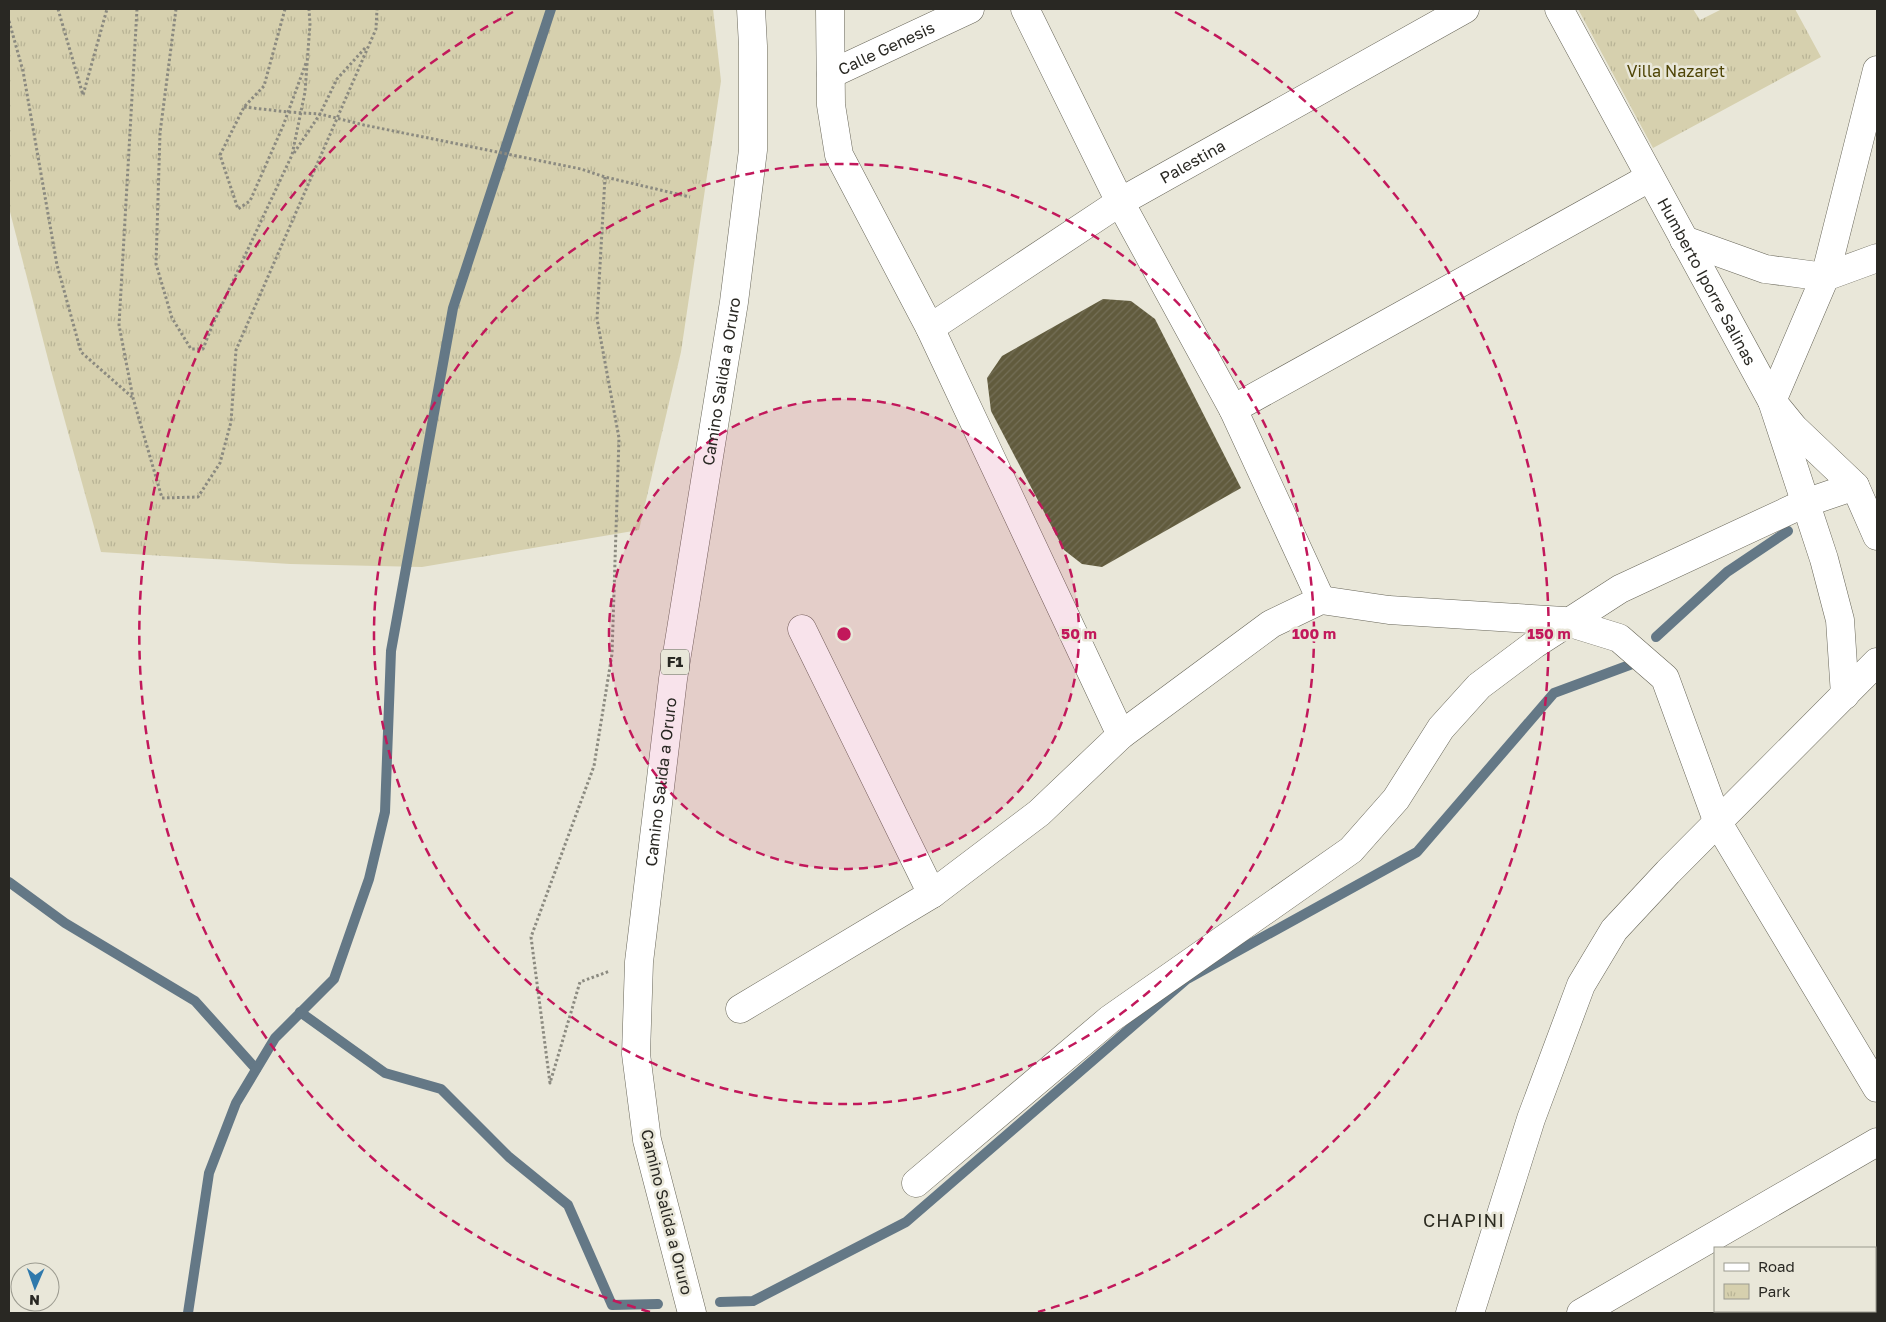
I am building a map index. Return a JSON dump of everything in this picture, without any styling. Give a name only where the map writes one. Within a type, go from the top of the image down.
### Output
[{"type":"main road","name":"Camino Salida a Oruro","points":[[692,1313],[647,1140],[636,1054],[639,962],[672,679],[734,302],[753,150],[751,9]]},
{"type":"main road","points":[[830,9],[831,105],[839,154],[930,328],[1121,736]]},
{"type":"main road","name":"Calle Genesis","points":[[831,74],[970,9]]},
{"type":"main road","points":[[1025,9],[1120,202],[1233,409],[1321,600]]},
{"type":"main road","name":"Palestina","points":[[930,328],[1120,202],[1465,9]]},
{"type":"main road","name":"Humberto Iporre Salinas","points":[[1559,9],[1649,178],[1772,401],[1794,428],[1855,486],[1877,536]]},
{"type":"main road","points":[[1845,695],[1840,620],[1824,559],[1772,401],[1825,277],[1877,70]]},
{"type":"main road","points":[[1233,409],[1649,178]]},
{"type":"main road","points":[[1684,240],[1765,269],[1825,277],[1877,258]]},
{"type":"main road","points":[[916,1183],[1110,1019],[1351,850],[1396,799],[1441,728],[1479,686],[1535,644],[1620,590],[1805,503],[1855,486]]},
{"type":"main road","points":[[740,1009],[932,894],[1040,813],[1121,736],[1271,624],[1321,600],[1388,610],[1569,622],[1618,638],[1664,678],[1718,823],[1877,1088]]},
{"type":"main road","points":[[802,629],[932,894]]},
{"type":"main road","points":[[1470,1313],[1531,1120],[1581,985],[1614,930],[1668,872],[1877,662]]},
{"type":"main road","points":[[1581,1313],[1877,1142]]},
{"type":"path","points":[[58,9],[83,95],[107,9]]},
{"type":"path","points":[[137,9],[119,325],[133,398],[162,498],[198,497],[220,463],[231,422],[236,350],[370,44],[376,29],[377,9]]},
{"type":"path","points":[[176,9],[160,133],[156,264],[172,318],[190,349],[203,349],[240,263],[292,155],[320,114],[337,79],[370,44]]},
{"type":"path","points":[[285,9],[264,86],[244,107],[220,155],[238,209],[250,201],[288,112],[308,58]]},
{"type":"path","points":[[292,155],[305,92],[309,9]]},
{"type":"path","points":[[9,21],[23,71],[57,265],[81,352],[133,398]]},
{"type":"path","points":[[244,107],[320,114],[364,125],[581,169],[605,177],[690,197]]},
{"type":"path","points":[[605,177],[597,319],[619,438],[612,654],[594,766],[531,937],[550,1083],[580,982],[639,962]]},
{"type":"green space","points":[[9,9],[713,9],[721,81],[681,352],[639,530],[422,567],[290,564],[101,552],[9,208]]},
{"type":"green space","name":"Villa Nazaret","points":[[1578,9],[1693,9],[1700,20],[1722,9],[1795,9],[1821,57],[1653,148]]},
{"type":"building","points":[[1103,299],[1131,301],[1155,319],[1241,488],[1102,567],[1082,564],[1064,550],[991,411],[987,378],[1002,356]]},
{"type":"waterway","points":[[188,1313],[209,1173],[236,1103],[275,1038],[334,979],[369,879],[385,812],[391,651],[453,308],[551,9]]},
{"type":"waterway","points":[[1656,637],[1727,572],[1788,531]]},
{"type":"waterway","points":[[720,1302],[753,1301],[906,1222],[1187,979],[1417,852],[1554,693],[1635,663]]},
{"type":"waterway","points":[[9,882],[65,923],[195,1001],[256,1069]]},
{"type":"waterway","points":[[300,1012],[385,1073],[441,1089],[509,1157],[568,1205],[612,1305],[658,1304]]},
{"type":"district","name":"CHAPINI","points":[[1464,1221]]}]
